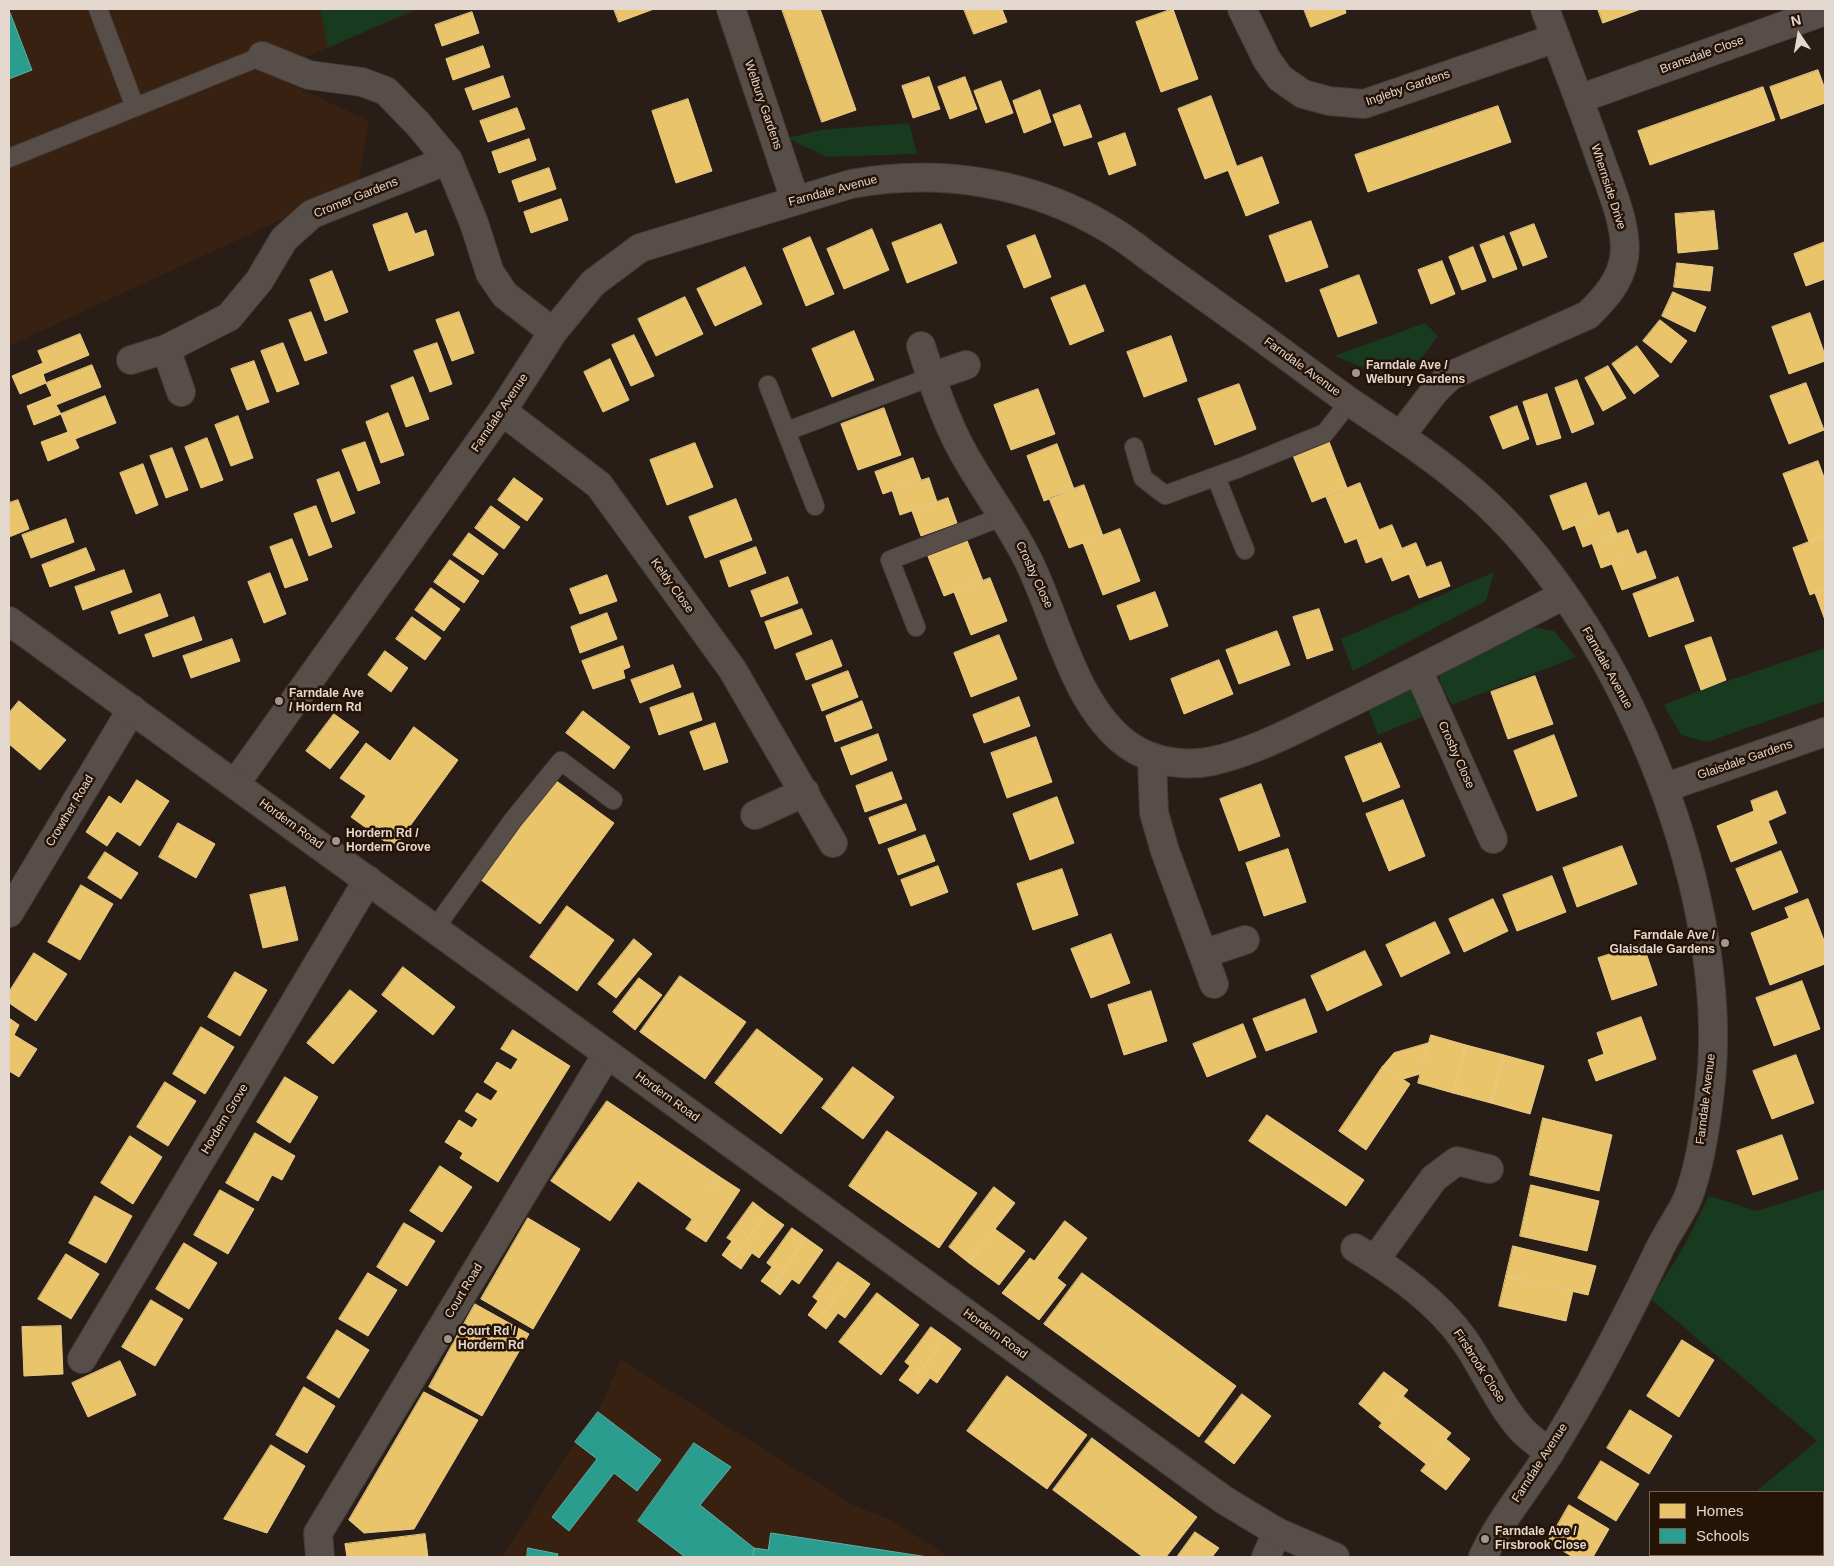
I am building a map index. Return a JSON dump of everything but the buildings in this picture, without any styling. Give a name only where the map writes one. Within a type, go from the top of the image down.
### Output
[{"type":"street","name":"Welbury Gardens","points":[[731,9],[795,200]]},
{"type":"street","name":"Ingleby Gardens","points":[[1242,9],[1267,60],[1280,78],[1302,94],[1329,101],[1364,104],[1556,38]]},
{"type":"street","name":"Whernside Drive","points":[[1401,434],[1434,392],[1450,376],[1588,315],[1605,298],[1618,279],[1624,257],[1624,234],[1615,200],[1545,9]]},
{"type":"street","name":"Bransdale Close","points":[[1579,99],[1825,12]]},
{"type":"street","points":[[262,56],[309,75],[362,82],[386,91],[418,124],[448,160],[474,223],[490,272],[505,295],[553,332]]},
{"type":"street","name":"Cromer Gardens","points":[[131,360],[166,349],[229,317],[259,281],[284,239],[312,214],[448,160]]},
{"type":"street","name":"Farndale Avenue","points":[[235,784],[502,411],[553,332],[593,283],[640,248],[851,184],[885,178],[922,176],[977,180],[1023,191],[1108,228],[1350,401],[1401,434],[1476,493],[1523,542],[1564,595],[1600,649],[1632,713],[1664,788],[1699,906],[1707,956],[1712,1014],[1712,1067],[1705,1130],[1688,1198],[1660,1248],[1628,1314],[1550,1453],[1494,1533],[1484,1557]]},
{"type":"street","name":"Crosby Close","points":[[921,346],[944,414],[964,454],[1004,516],[1028,558],[1084,692],[1107,725],[1128,745],[1152,759],[1182,762],[1212,761],[1261,746],[1418,670],[1564,595]]},
{"type":"street","points":[[166,349],[181,392]]},
{"type":"street","points":[[931,377],[966,365]]},
{"type":"street","name":"Keldy Close","points":[[502,411],[599,485],[732,669],[833,843]]},
{"type":"street","name":"Hordern Road","points":[[9,621],[1224,1500],[1276,1532],[1335,1557]]},
{"type":"street","name":"Crosby Close","points":[[1418,670],[1493,839]]},
{"type":"street","name":"Crowther Road","points":[[9,913],[132,709]]},
{"type":"street","name":"Glaisdale Gardens","points":[[1664,788],[1825,732]]},
{"type":"street","points":[[1152,759],[1154,813],[1165,851],[1214,984]]},
{"type":"street","points":[[755,815],[805,792]]},
{"type":"street","name":"Hordern Grove","points":[[82,1359],[368,880]]},
{"type":"street","points":[[1203,954],[1245,940]]},
{"type":"street","name":"Court Road","points":[[320,1557],[318,1533],[608,1054]]},
{"type":"street","name":"Firsbrook Close","points":[[1489,1169],[1457,1161],[1444,1169],[1365,1254],[1427,1298],[1448,1320],[1469,1347],[1508,1413],[1524,1431],[1550,1453]]},
{"type":"street","points":[[1266,1557],[1276,1532]]},
{"type":"lane","points":[[98,9],[134,107]]},
{"type":"lane","points":[[9,158],[262,56]]},
{"type":"lane","points":[[787,431],[931,377]]},
{"type":"lane","points":[[768,385],[815,506]]},
{"type":"lane","points":[[1134,446],[1143,478],[1165,495],[1216,477],[1325,433],[1350,401]]},
{"type":"lane","points":[[1216,477],[1245,550]]},
{"type":"lane","points":[[916,627],[890,560],[1004,516]]},
{"type":"lane","points":[[434,928],[513,820],[561,761],[613,800]]},
{"type":"shaded area","points":[[9,9],[420,9],[267,73],[369,121],[358,184],[9,346]]},
{"type":"shaded area","points":[[621,1360],[853,1505],[893,1521],[949,1557],[502,1557],[575,1442],[598,1412]]},
{"type":"green space","points":[[320,9],[415,9],[328,48]]},
{"type":"green space","points":[[909,123],[917,154],[827,157],[787,138],[821,130]]},
{"type":"green space","points":[[1425,323],[1438,336],[1421,359],[1379,374],[1334,356]]},
{"type":"green space","points":[[1494,572],[1486,601],[1353,671],[1341,639]]},
{"type":"green space","points":[[1527,626],[1554,631],[1576,657],[1452,705],[1441,685],[1438,669]]},
{"type":"green space","points":[[1825,648],[1825,701],[1707,742],[1681,735],[1664,705],[1701,690]]},
{"type":"green space","points":[[1407,683],[1419,694],[1429,714],[1378,735],[1366,703]]},
{"type":"green space","points":[[1825,1189],[1825,1550],[1824,1491],[1756,1491],[1817,1441],[1651,1299],[1683,1248],[1709,1196],[1757,1211]]},
{"type":"place","name":"Farndale Ave / Welbury Gardens","points":[[1356,373]]},
{"type":"place","name":"Farndale Ave / Hordern Rd","points":[[279,701]]},
{"type":"place","name":"Hordern Rd / Hordern Grove","points":[[336,841]]},
{"type":"place","name":"Farndale Ave / Glaisdale Gardens","points":[[1725,943]]},
{"type":"place","name":"Court Rd / Hordern Rd","points":[[448,1339]]},
{"type":"place","name":"Farndale Ave / Firsbrook Close","points":[[1485,1539]]}]
